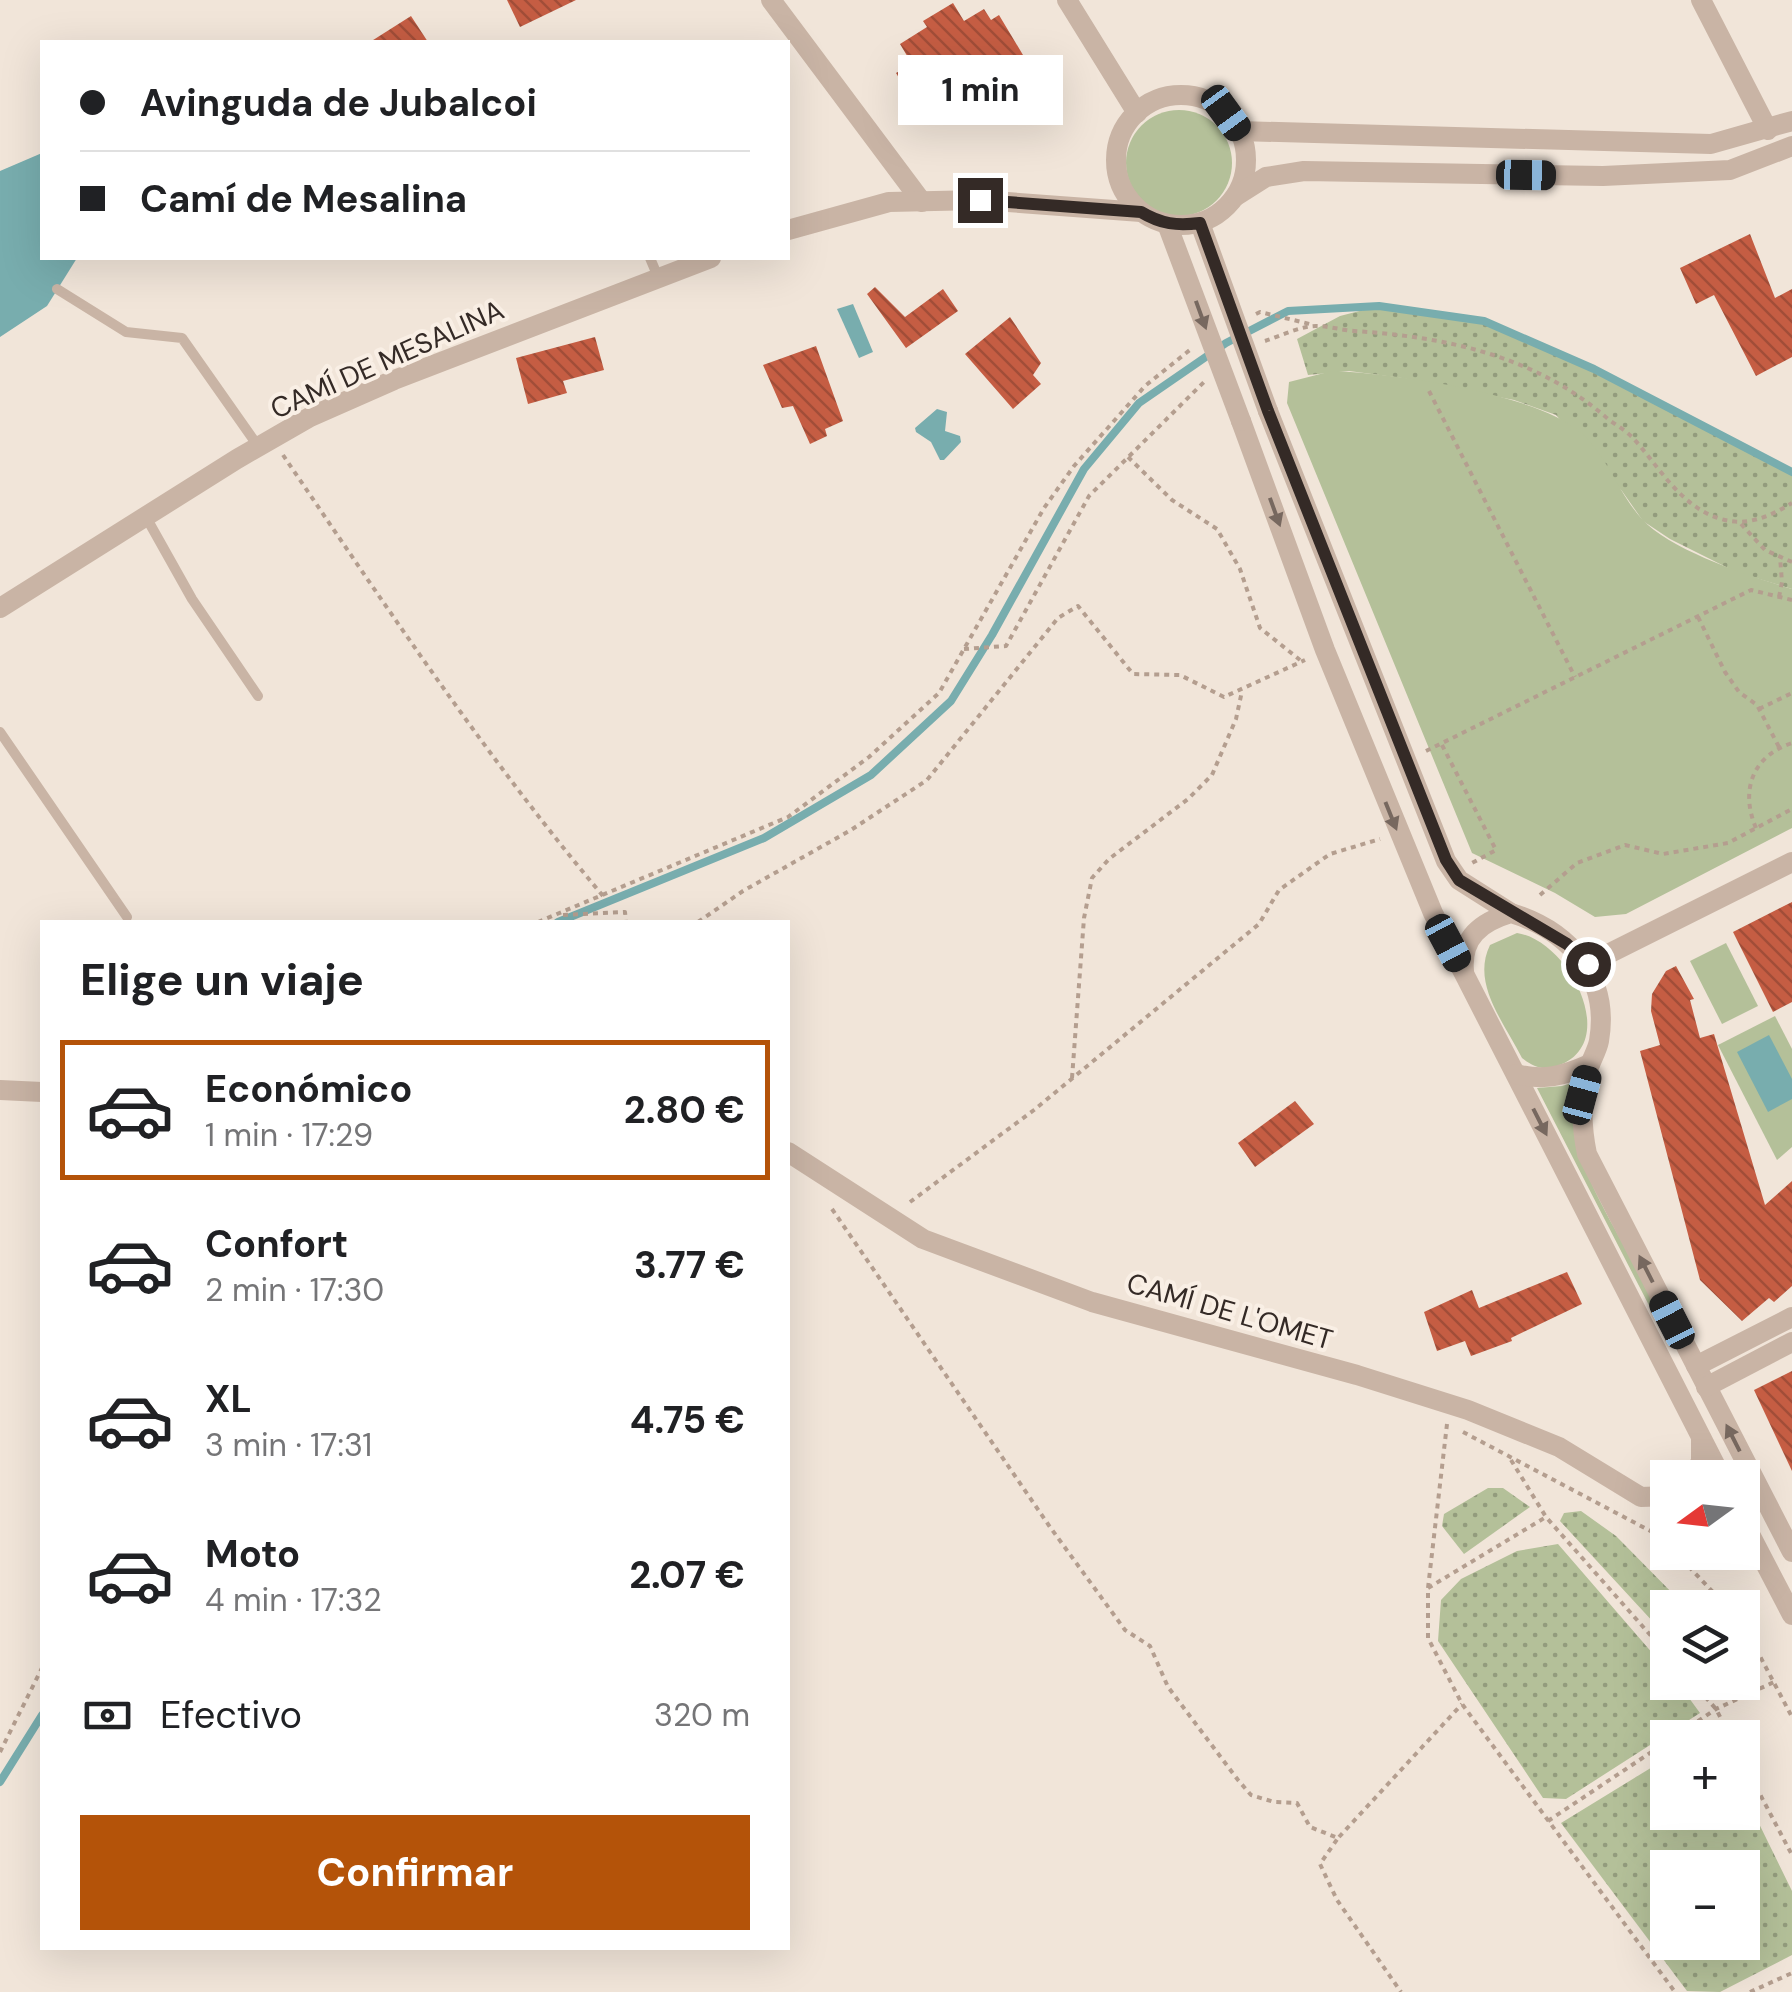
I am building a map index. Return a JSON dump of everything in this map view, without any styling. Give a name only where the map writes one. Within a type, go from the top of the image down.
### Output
[{"type":"street","points":[[771,0],[922,202]]},
{"type":"street","points":[[1067,0],[1136,114]]},
{"type":"street","points":[[1701,0],[1768,130]]},
{"type":"street","points":[[1141,212],[1118,178],[1116,158],[1120,138],[1136,114],[1162,98],[1185,95],[1207,100],[1226,113],[1239,131],[1246,153],[1236,196]]},
{"type":"street","points":[[1239,131],[1664,145],[1711,144],[1792,121]]},
{"type":"street","points":[[790,229],[889,202],[980,200],[1141,212],[1167,224],[1200,223],[1266,177],[1304,171],[1603,176],[1730,170],[1792,146]]},
{"type":"street","points":[[1200,223],[1268,411],[1446,860],[1459,880],[1567,944],[1588,964],[1599,998],[1600,1029],[1582,1095],[1587,1154],[1792,1552]]},
{"type":"street","points":[[1167,224],[1325,650],[1433,913],[1713,1460]]},
{"type":"street","name":"CAMÍ DE MESALINA","points":[[0,608],[310,417],[654,267],[698,260]]},
{"type":"street","points":[[1588,964],[1792,863]]},
{"type":"street","points":[[1464,972],[1468,940],[1486,922],[1511,913]]},
{"type":"street","points":[[1516,1074],[1538,1080],[1563,1076],[1590,1064]]},
{"type":"street","points":[[0,1090],[40,1092]]},
{"type":"street","name":"CAMÍ DE L'OMET","points":[[790,1153],[923,1239],[1092,1302],[1449,1404],[1559,1447],[1640,1497],[1650,1497]]},
{"type":"street","points":[[1696,1366],[1792,1317]]},
{"type":"street","points":[[1706,1387],[1792,1342]]},
{"type":"street","points":[[1701,1438],[1701,1460]]},
{"type":"street","points":[[1760,1553],[1792,1615]]},
{"type":"lane","points":[[57,289],[126,332],[182,338],[265,443]]},
{"type":"lane","points":[[146,516],[192,598],[258,696]]},
{"type":"lane","points":[[0,732],[128,917]]},
{"type":"path","points":[[1242,320],[1260,312],[1314,326],[1403,333],[1504,358],[1573,390],[1632,436],[1653,466],[1694,505],[1720,519],[1740,522],[1770,517],[1792,502]]},
{"type":"path","points":[[1250,346],[1314,326]]},
{"type":"path","points":[[544,920],[788,816],[869,757],[939,693],[1044,508],[1074,466],[1145,386],[1191,349]]},
{"type":"path","points":[[964,649],[1006,646],[1089,496],[1206,380]]},
{"type":"path","points":[[1428,391],[1575,677]]},
{"type":"path","points":[[265,443],[531,810],[604,896]]},
{"type":"path","points":[[1128,457],[1172,500],[1218,529],[1240,569],[1260,628],[1302,661]]},
{"type":"path","points":[[1740,522],[1765,550],[1792,562]]},
{"type":"path","points":[[1779,597],[1780,556]]},
{"type":"path","points":[[1422,753],[1751,590],[1792,600]]},
{"type":"path","points":[[701,920],[927,780],[1058,618],[1078,606],[1133,674],[1180,674],[1224,697],[1310,658]]},
{"type":"path","points":[[1698,616],[1725,672],[1739,692],[1760,710],[1779,747]]},
{"type":"path","points":[[1072,1078],[1084,918],[1092,878],[1109,859],[1188,799],[1212,775],[1236,720],[1243,688]]},
{"type":"path","points":[[1760,710],[1792,693]]},
{"type":"path","points":[[1756,828],[1747,798],[1750,780],[1760,762],[1779,747],[1792,743]]},
{"type":"path","points":[[1441,744],[1496,850],[1472,863]]},
{"type":"path","points":[[1540,895],[1577,863],[1625,845],[1663,854],[1728,843],[1792,810]]},
{"type":"path","points":[[890,1217],[1072,1078],[1260,924],[1279,890],[1330,854],[1398,832]]},
{"type":"path","points":[[558,915],[625,912],[626,920]]},
{"type":"path","points":[[831,1207],[1050,1526],[1125,1630],[1150,1646],[1168,1687],[1238,1780],[1252,1795],[1297,1804],[1310,1827],[1338,1838]]},
{"type":"path","points":[[1449,1404],[1465,1436],[1650,1531]]},
{"type":"path","points":[[1449,1404],[1428,1588],[1428,1638],[1462,1704],[1675,1992]]},
{"type":"path","points":[[1510,1459],[1546,1517],[1650,1634]]},
{"type":"path","points":[[1428,1588],[1546,1517]]},
{"type":"path","points":[[1691,1570],[1711,1590]]},
{"type":"path","points":[[1760,1656],[1792,1717]]},
{"type":"path","points":[[0,1752],[40,1672]]},
{"type":"path","points":[[1699,1720],[1774,1682]]},
{"type":"path","points":[[1708,1700],[1721,1720]]},
{"type":"path","points":[[1400,1992],[1336,1900],[1320,1864],[1338,1838],[1462,1704]]},
{"type":"path","points":[[1548,1820],[1650,1752]]},
{"type":"path","points":[[1760,1794],[1792,1855]]},
{"type":"path","points":[[1750,1992],[1792,1973]]},
{"type":"green space","points":[[1179,110],[1199,114],[1216,126],[1228,143],[1232,163],[1228,183],[1216,200],[1199,212],[1179,216],[1159,212],[1142,200],[1130,183],[1126,163],[1130,143],[1142,126],[1159,114]]},
{"type":"green space","points":[[1379,306],[1484,321],[1594,369],[1792,472],[1792,589],[1736,572],[1643,521],[1556,415],[1514,400],[1402,378],[1349,371],[1308,375],[1297,339],[1340,316]]},
{"type":"green space","points":[[1332,371],[1462,388],[1531,406],[1559,418],[1589,441],[1634,509],[1655,531],[1712,561],[1792,589],[1792,828],[1626,914],[1595,917],[1472,853],[1287,403],[1289,382]]},
{"type":"green space","points":[[1517,933],[1537,940],[1555,954],[1581,995],[1587,1017],[1586,1037],[1576,1055],[1557,1066],[1538,1067],[1522,1058],[1487,988],[1484,974],[1490,945]]},
{"type":"green space","points":[[1726,943],[1758,1006],[1722,1024],[1690,961]]},
{"type":"green space","points":[[1775,1016],[1792,1049],[1792,1147],[1777,1160],[1718,1045]]},
{"type":"green space","points":[[1575,1082],[1572,1107],[1581,1156],[1659,1320],[1537,1088]]},
{"type":"green space","points":[[1488,1488],[1503,1488],[1530,1507],[1464,1554],[1442,1526],[1444,1514]]},
{"type":"green space","points":[[1581,1511],[1616,1536],[1669,1590],[1650,1590],[1650,1619],[1560,1521],[1564,1513]]},
{"type":"green space","points":[[1558,1544],[1650,1650],[1650,1700],[1690,1700],[1700,1713],[1689,1720],[1650,1720],[1650,1745],[1566,1799],[1543,1798],[1438,1641],[1441,1600],[1461,1579],[1517,1551]]},
{"type":"green space","points":[[1650,1768],[1650,1830],[1760,1830],[1760,1826],[1792,1891],[1792,1955],[1720,1992],[1687,1991],[1664,1960],[1760,1960],[1760,1850],[1650,1850],[1650,1942],[1561,1823]]},
{"type":"water","points":[[40,154],[40,260],[76,260],[47,306],[0,337],[0,171]]},
{"type":"water","points":[[853,304],[873,352],[859,358],[837,309]]},
{"type":"water","points":[[937,409],[947,412],[945,431],[960,436],[961,442],[944,460],[915,428]]},
{"type":"water","points":[[1769,1035],[1792,1079],[1792,1099],[1768,1112],[1737,1052]]},
{"type":"building","points":[[507,0],[576,0],[520,27]]},
{"type":"building","points":[[953,3],[964,21],[984,9],[991,20],[999,15],[1023,55],[1012,62],[1018,71],[971,100],[960,82],[917,108],[896,73],[912,64],[900,44],[927,27],[923,21]]},
{"type":"building","points":[[411,16],[427,40],[373,40]]},
{"type":"building","points":[[1750,234],[1775,298],[1792,289],[1792,357],[1756,376],[1714,295],[1696,304],[1680,268]]},
{"type":"building","points":[[875,287],[905,317],[943,289],[958,311],[906,348],[867,294]]},
{"type":"building","points":[[1010,317],[1041,363],[1033,375],[1041,384],[1013,409],[965,354]]},
{"type":"building","points":[[595,337],[604,370],[563,381],[567,393],[528,404],[516,358]]},
{"type":"building","points":[[816,346],[843,421],[825,429],[827,436],[810,444],[793,406],[782,408],[763,365]]},
{"type":"building","points":[[1792,902],[1792,1002],[1773,1012],[1733,932]]},
{"type":"building","points":[[1676,966],[1694,999],[1690,1000],[1700,1038],[1714,1034],[1765,1205],[1792,1181],[1792,1286],[1774,1302],[1769,1298],[1742,1321],[1700,1280],[1640,1051],[1660,1045],[1651,1011],[1652,994],[1666,971]]},
{"type":"building","points":[[1295,1101],[1314,1124],[1255,1167],[1238,1143]]},
{"type":"building","points":[[1567,1272],[1582,1304],[1511,1338],[1512,1341],[1471,1356],[1465,1341],[1437,1351],[1424,1312],[1472,1290],[1479,1308]]},
{"type":"building","points":[[1792,1371],[1792,1471],[1754,1390]]},
{"type":"waterway","points":[[563,920],[764,838],[871,775],[951,701],[1084,469],[1139,403],[1226,343],[1288,311],[1379,306],[1484,321],[1594,369],[1792,472]]},
{"type":"waterway","points":[[0,1782],[40,1718]]},
{"type":"route","points":[[980,200],[1141,212],[1158,222],[1178,226],[1200,223],[1268,411],[1446,860],[1459,880],[1567,944],[1588,964]]}]
